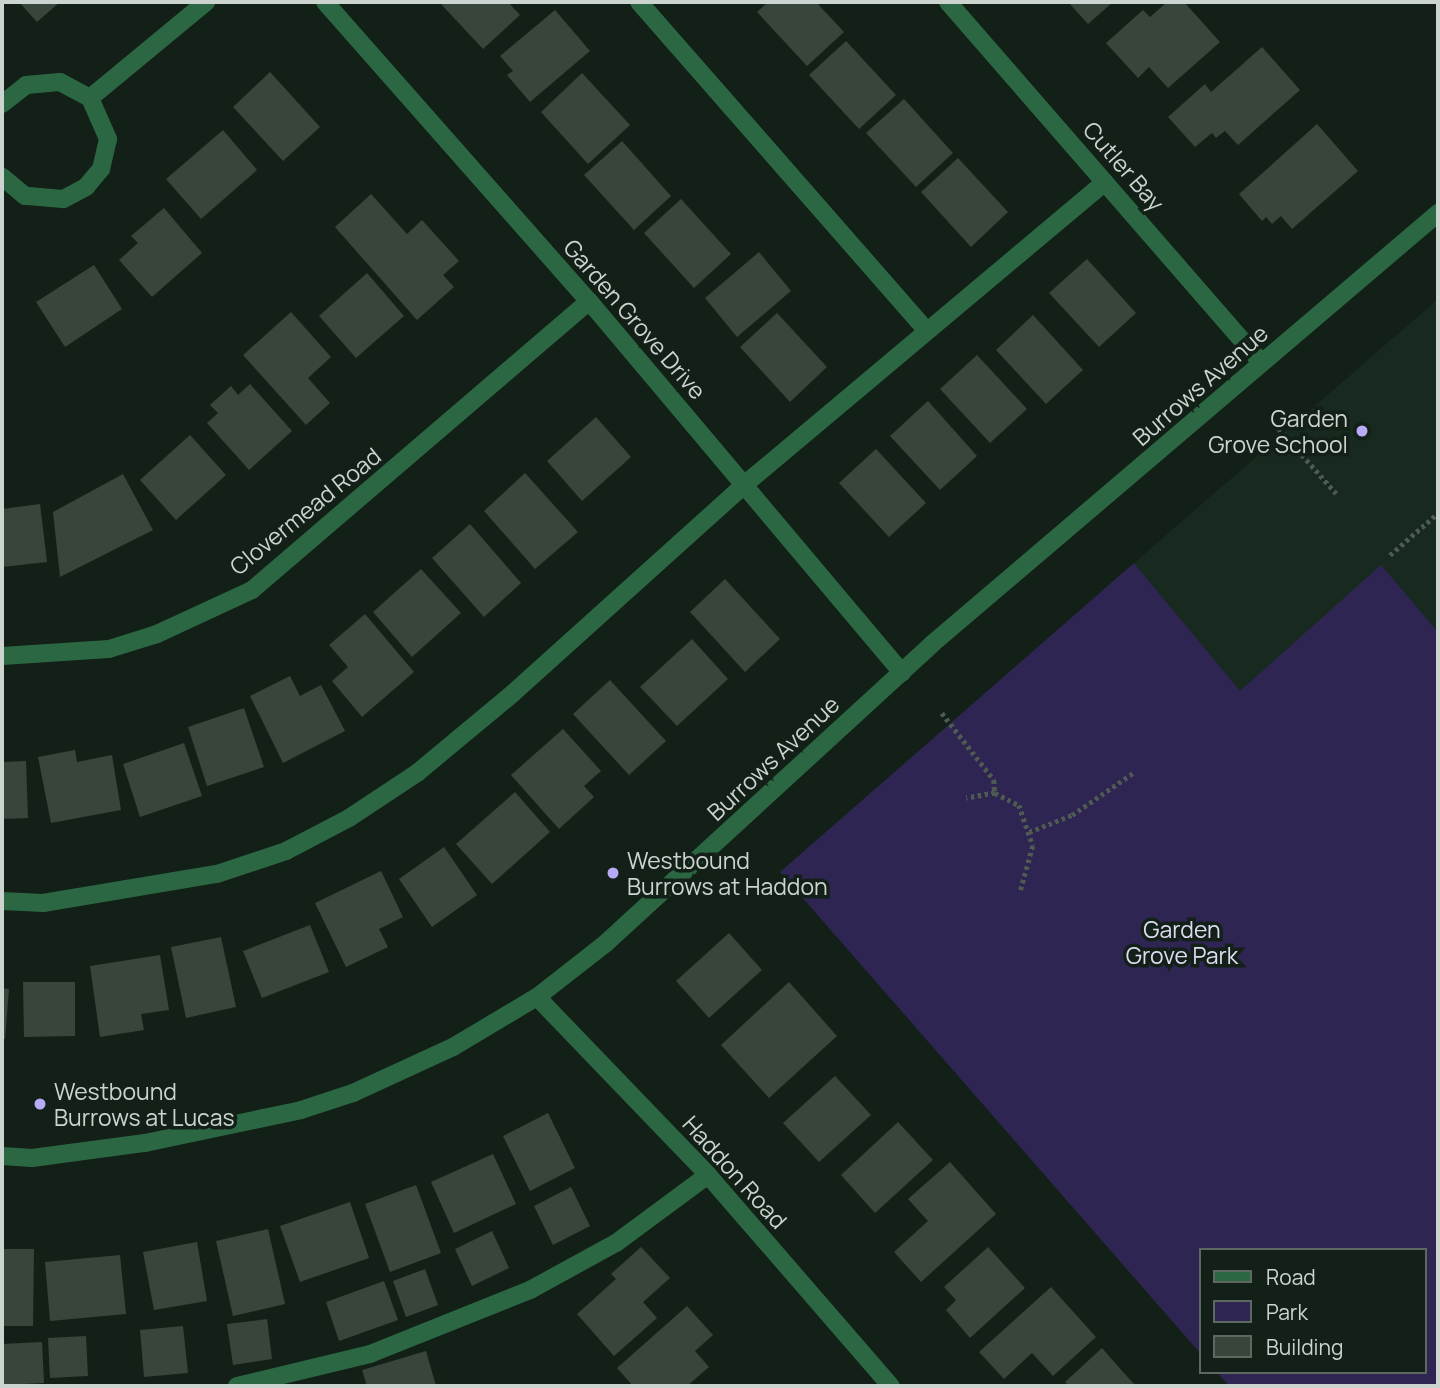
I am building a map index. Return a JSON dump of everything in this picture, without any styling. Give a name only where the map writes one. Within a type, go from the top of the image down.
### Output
[{"type":"street","points":[[90,97],[206,2]]},
{"type":"street","name":"Garden Grove Drive","points":[[325,2],[589,300],[902,673]]},
{"type":"street","points":[[639,2],[927,331]]},
{"type":"street","name":"Cutler Bay","points":[[948,2],[1262,363]]},
{"type":"street","points":[[2,103],[26,85],[49,81],[90,97],[108,139],[101,169],[86,187],[63,199],[36,200],[2,177]]},
{"type":"street","points":[[2,901],[69,900],[217,874],[286,851],[349,818],[417,774],[512,694],[744,485],[1105,182]]},
{"type":"street","name":"Burrows Avenue","points":[[2,1156],[32,1158],[145,1143],[301,1110],[354,1093],[453,1047],[537,997],[615,935],[902,673],[1438,213]]},
{"type":"street","name":"Clovermead Road","points":[[2,656],[109,649],[157,634],[252,590],[589,300]]},
{"type":"street","name":"Haddon Road","points":[[537,997],[708,1175],[891,1386]]},
{"type":"street","points":[[237,1386],[370,1354],[530,1290],[616,1243],[708,1175]]},
{"type":"path","points":[[1274,423],[1336,493]]},
{"type":"path","points":[[1390,555],[1438,513]]},
{"type":"path","points":[[942,713],[994,780],[995,793]]},
{"type":"path","points":[[1029,832],[1072,815],[1133,773]]},
{"type":"path","points":[[966,798],[995,793],[1019,805],[1033,846],[1020,893]]},
{"type":"shaded area","name":"Garden Grove School","points":[[1438,299],[1438,632],[1381,566],[1240,692],[1134,563]]},
{"type":"green space","name":"Garden Grove Park","points":[[1134,563],[1240,691],[1381,565],[1438,632],[1438,1386],[1229,1386],[1219,1374],[1426,1374],[1426,1248],[1198,1248],[1198,1351],[780,872]]},
{"type":"building","points":[[19,2],[60,2],[37,22]]},
{"type":"building","points":[[439,2],[508,2],[520,15],[483,49]]},
{"type":"building","points":[[768,2],[816,2],[844,32],[807,66],[757,12]]},
{"type":"building","points":[[1068,2],[1113,2],[1088,24]]},
{"type":"building","points":[[1167,2],[1184,2],[1220,42],[1168,88],[1149,67],[1138,78],[1106,43],[1143,10],[1150,17]]},
{"type":"building","points":[[555,10],[590,51],[530,102],[507,75],[513,71],[500,56]]},
{"type":"building","points":[[846,41],[896,95],[859,129],[809,75]]},
{"type":"building","points":[[1262,47],[1300,90],[1238,145],[1225,131],[1216,138],[1212,133],[1195,147],[1168,117],[1205,84],[1211,92]]},
{"type":"building","points":[[270,72],[320,127],[283,161],[233,107]]},
{"type":"building","points":[[582,73],[630,125],[588,164],[541,112]]},
{"type":"building","points":[[904,99],[953,153],[916,187],[866,133]]},
{"type":"building","points":[[1317,124],[1358,171],[1292,229],[1281,216],[1272,224],[1266,217],[1262,221],[1239,194]]},
{"type":"building","points":[[223,130],[257,170],[201,219],[166,179]]},
{"type":"building","points":[[622,141],[671,196],[634,230],[584,175]]},
{"type":"building","points":[[958,158],[1008,212],[971,247],[921,192]]},
{"type":"building","points":[[371,194],[407,234],[422,220],[459,261],[443,275],[454,287],[417,320],[335,227]]},
{"type":"building","points":[[681,199],[731,254],[694,288],[644,233]]},
{"type":"building","points":[[164,208],[202,253],[152,297],[119,260],[138,243],[131,236]]},
{"type":"building","points":[[759,252],[791,291],[737,337],[705,298]]},
{"type":"building","points":[[1087,259],[1136,313],[1099,347],[1049,293]]},
{"type":"building","points":[[94,265],[122,309],[65,347],[36,302]]},
{"type":"building","points":[[367,273],[404,316],[356,358],[319,316]]},
{"type":"building","points":[[291,312],[331,357],[308,378],[330,403],[306,425],[243,355]]},
{"type":"building","points":[[777,313],[827,367],[790,402],[740,347]]},
{"type":"building","points":[[1033,315],[1083,370],[1046,404],[996,350]]},
{"type":"building","points":[[977,355],[1027,409],[990,443],[940,389]]},
{"type":"building","points":[[250,384],[292,431],[249,470],[207,423],[218,413],[210,405],[231,386],[238,395]]},
{"type":"building","points":[[928,401],[977,456],[940,490],[890,436]]},
{"type":"building","points":[[596,417],[631,457],[582,501],[547,461]]},
{"type":"building","points":[[190,435],[226,475],[176,520],[140,480]]},
{"type":"building","points":[[876,449],[926,503],[889,537],[839,483]]},
{"type":"building","points":[[525,473],[578,532],[535,569],[484,511]]},
{"type":"building","points":[[123,474],[153,530],[60,577],[53,512]]},
{"type":"building","points":[[40,504],[47,562],[2,567],[2,509]]},
{"type":"building","points":[[470,524],[521,583],[484,617],[432,558]]},
{"type":"building","points":[[421,569],[461,613],[412,657],[373,612]]},
{"type":"building","points":[[725,579],[780,639],[745,672],[690,612]]},
{"type":"building","points":[[365,614],[414,672],[362,717],[332,681],[348,667],[329,645]]},
{"type":"building","points":[[692,639],[728,679],[677,726],[640,687]]},
{"type":"building","points":[[290,676],[300,696],[321,685],[345,731],[283,763],[250,696]]},
{"type":"building","points":[[610,680],[666,741],[629,775],[573,714]]},
{"type":"building","points":[[244,708],[264,767],[207,786],[188,727]]},
{"type":"building","points":[[563,729],[601,771],[584,786],[594,797],[559,829],[511,775]]},
{"type":"building","points":[[184,743],[202,796],[140,817],[123,764]]},
{"type":"building","points":[[75,750],[77,762],[112,755],[121,810],[51,823],[38,757]]},
{"type":"building","points":[[26,761],[28,818],[2,819],[2,762]]},
{"type":"building","points":[[515,792],[550,832],[492,884],[456,844]]},
{"type":"building","points":[[444,847],[477,895],[432,927],[399,879]]},
{"type":"building","points":[[381,871],[403,917],[379,929],[388,947],[346,967],[315,903]]},
{"type":"building","points":[[310,925],[329,972],[262,998],[243,951]]},
{"type":"building","points":[[729,933],[762,970],[709,1018],[676,981]]},
{"type":"building","points":[[221,937],[236,1007],[186,1018],[171,947]]},
{"type":"building","points":[[160,955],[169,1010],[141,1014],[144,1030],[100,1037],[90,966]]},
{"type":"building","points":[[23,982],[75,982],[75,1036],[24,1037]]},
{"type":"building","points":[[789,982],[837,1036],[769,1098],[721,1045]]},
{"type":"building","points":[[2,988],[9,989],[5,1039],[2,1039]]},
{"type":"building","points":[[835,1076],[871,1115],[819,1162],[783,1123]]},
{"type":"building","points":[[548,1113],[575,1168],[530,1191],[503,1136]]},
{"type":"building","points":[[898,1122],[933,1160],[875,1213],[841,1175]]},
{"type":"building","points":[[493,1154],[516,1204],[454,1233],[431,1182]]},
{"type":"building","points":[[950,1162],[996,1214],[921,1282],[894,1252],[928,1221],[908,1199]]},
{"type":"building","points":[[416,1185],[441,1253],[390,1272],[365,1204]]},
{"type":"building","points":[[571,1187],[590,1226],[553,1245],[534,1206]]},
{"type":"building","points":[[350,1202],[369,1258],[300,1282],[280,1226]]},
{"type":"building","points":[[268,1229],[285,1304],[233,1316],[216,1241]]},
{"type":"building","points":[[492,1231],[509,1268],[472,1286],[455,1249]]},
{"type":"building","points":[[197,1242],[207,1301],[154,1310],[143,1252]]},
{"type":"building","points":[[641,1247],[670,1278],[643,1302],[657,1318],[614,1356],[577,1314],[616,1279],[611,1274]]},
{"type":"building","points":[[988,1247],[1025,1288],[970,1338],[946,1310],[956,1300],[944,1287]]},
{"type":"building","points":[[2,1249],[34,1249],[33,1326],[2,1326]]},
{"type":"building","points":[[120,1255],[126,1314],[50,1321],[45,1262]]},
{"type":"building","points":[[425,1269],[438,1305],[406,1317],[393,1281]]},
{"type":"building","points":[[384,1281],[398,1320],[339,1341],[326,1302]]},
{"type":"building","points":[[1051,1287],[1096,1337],[1053,1376],[1032,1353],[1004,1379],[979,1352]]},
{"type":"building","points":[[687,1306],[713,1335],[695,1351],[709,1367],[687,1386],[633,1386],[617,1368]]},
{"type":"building","points":[[267,1319],[272,1359],[233,1365],[227,1324]]},
{"type":"building","points":[[183,1326],[188,1373],[144,1377],[140,1330]]},
{"type":"building","points":[[86,1336],[88,1376],[50,1378],[48,1338]]},
{"type":"building","points":[[42,1342],[44,1383],[2,1385],[2,1344]]},
{"type":"building","points":[[1102,1348],[1136,1386],[1069,1386],[1065,1382]]},
{"type":"building","points":[[426,1351],[436,1386],[367,1386],[362,1370]]},
{"type":"place","name":"Garden Grove School","points":[[1362,431]]},
{"type":"place","name":"Westbound Burrows at Haddon","points":[[613,873]]},
{"type":"place","name":"Westbound Burrows at Lucas","points":[[40,1104]]}]
